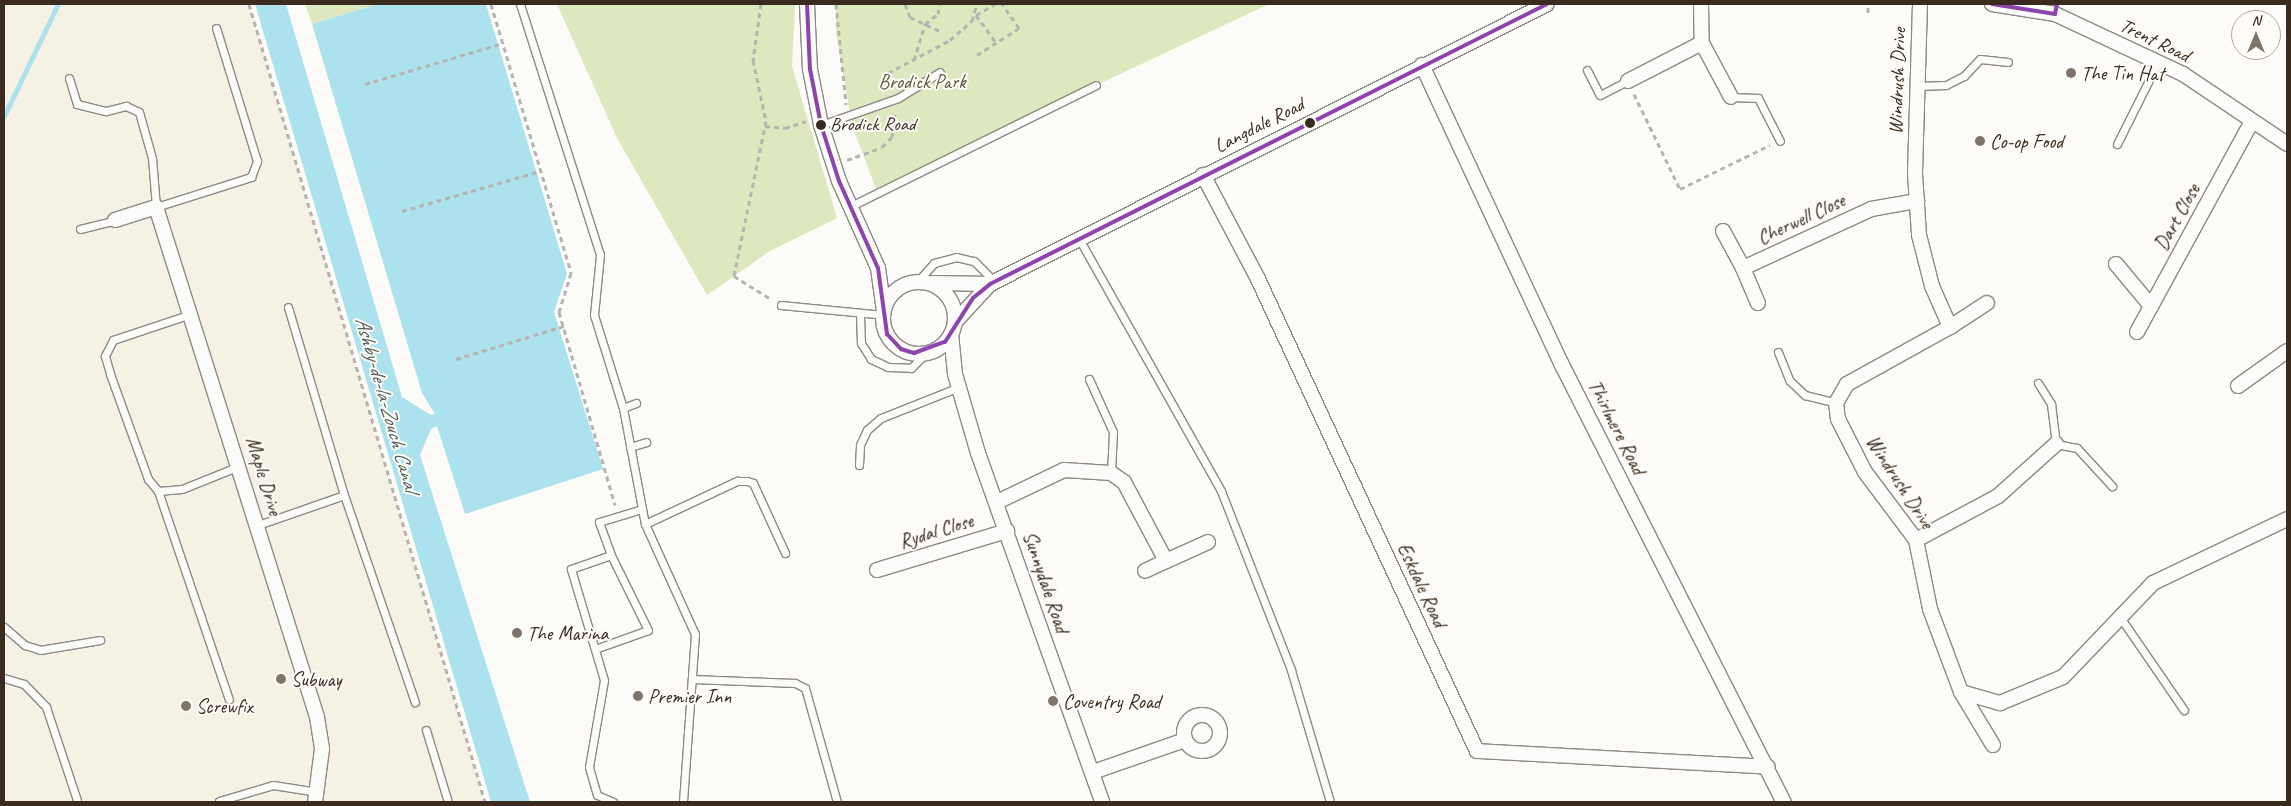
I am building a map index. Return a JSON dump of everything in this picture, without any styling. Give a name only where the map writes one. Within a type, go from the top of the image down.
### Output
[{"type":"street","points":[[807,4],[810,69],[820,121],[834,165],[878,268],[884,313],[892,341],[914,353],[931,351],[953,328],[951,300],[923,282],[901,286],[884,313]]},
{"type":"street","name":"Langdale Road","points":[[953,328],[992,283],[1078,237],[1547,4]]},
{"type":"street","points":[[1701,4],[1702,43],[1731,97]]},
{"type":"street","name":"Windrush Drive","points":[[1920,4],[1917,86],[1917,202],[1919,235],[1932,286],[1950,327]]},
{"type":"street","name":"Trent Road","points":[[1992,4],[2056,9],[2158,62],[2287,144]]},
{"type":"street","points":[[1628,81],[1702,43]]},
{"type":"street","name":"Thirlmere Road","points":[[1422,65],[1562,366],[1768,767],[1784,802]]},
{"type":"street","name":"Dart Close","points":[[2137,332],[2252,121]]},
{"type":"street","name":"Eskdale Road","points":[[1203,175],[1258,279],[1477,750],[1768,767]]},
{"type":"street","name":"Cherwell Close","points":[[1723,231],[1743,268],[1871,209],[1917,202]]},
{"type":"street","points":[[115,220],[156,207]]},
{"type":"street","name":"Maple Drive","points":[[156,207],[240,466],[317,717],[322,749],[316,797]]},
{"type":"street","points":[[2116,264],[2151,306]]},
{"type":"street","points":[[878,268],[901,286]]},
{"type":"street","points":[[1743,268],[1758,303]]},
{"type":"street","name":"Langdale Road","points":[[923,282],[992,283]]},
{"type":"street","points":[[1836,403],[1847,384],[1950,327],[1987,303]]},
{"type":"street","name":"Sunnydale Road","points":[[953,328],[957,381],[997,502],[1102,802]]},
{"type":"street","name":"Sunnydale Road","points":[[931,351],[957,381]]},
{"type":"street","points":[[2238,386],[2287,351]]},
{"type":"street","name":"Windrush Drive","points":[[1836,403],[1838,419],[1865,472],[1916,540],[1930,608],[1961,692],[1993,745]]},
{"type":"street","points":[[1916,540],[1998,496],[2056,444]]},
{"type":"street","points":[[997,502],[1064,470],[1111,473],[1124,482],[1166,561]]},
{"type":"street","points":[[1961,692],[2000,702],[2063,677],[2153,583],[2287,519]]},
{"type":"street","name":"Rydal Close","points":[[877,570],[1007,531]]},
{"type":"street","points":[[1145,571],[1208,542]]},
{"type":"street","points":[[1093,772],[1185,740]]},
{"type":"lane","points":[[520,4],[600,254],[594,315],[623,408],[644,524],[695,634],[683,802]]},
{"type":"lane","points":[[69,78],[77,104],[106,111],[126,106],[139,112],[152,158],[156,207],[251,177],[257,161],[216,28]]},
{"type":"lane","points":[[1917,86],[1946,85],[1964,76],[1980,60],[2008,62]]},
{"type":"lane","points":[[2117,144],[2158,62]]},
{"type":"lane","points":[[1587,70],[1600,95],[1628,81]]},
{"type":"lane","points":[[820,121],[892,100],[940,72]]},
{"type":"lane","points":[[851,206],[1096,85]]},
{"type":"lane","points":[[1731,97],[1758,98],[1780,141]]},
{"type":"lane","points":[[80,229],[115,220]]},
{"type":"lane","points":[[1078,237],[1221,490],[1291,670],[1330,802]]},
{"type":"lane","points":[[923,282],[934,263],[956,257],[974,261],[992,283]]},
{"type":"lane","points":[[781,305],[860,316],[884,313]]},
{"type":"lane","points":[[288,307],[344,495],[415,702]]},
{"type":"lane","points":[[192,314],[113,340],[105,356],[148,479],[158,491],[229,699]]},
{"type":"lane","points":[[860,316],[861,343],[871,359],[888,367],[911,368],[931,351]]},
{"type":"lane","points":[[1778,352],[1790,381],[1805,395],[1836,403]]},
{"type":"lane","points":[[1089,379],[1113,432],[1111,473]]},
{"type":"lane","points":[[859,465],[860,445],[867,430],[881,418],[957,381]]},
{"type":"lane","points":[[2038,383],[2051,404],[2056,444],[2077,448],[2112,486]]},
{"type":"lane","points":[[623,408],[636,403]]},
{"type":"lane","points":[[630,447],[646,442]]},
{"type":"lane","points":[[158,491],[182,489],[240,466]]},
{"type":"lane","points":[[644,524],[737,481],[747,481],[753,484],[785,553]]},
{"type":"lane","points":[[258,525],[344,495]]},
{"type":"lane","points":[[595,649],[648,630],[612,555],[599,522],[642,509]]},
{"type":"lane","points":[[612,555],[571,569],[604,680],[589,768],[596,799],[613,802]]},
{"type":"lane","points":[[2120,617],[2184,710]]},
{"type":"lane","points":[[4,627],[25,645],[40,650],[100,640]]},
{"type":"lane","points":[[4,678],[24,684],[46,707],[77,800]]},
{"type":"lane","points":[[692,679],[795,683],[805,688],[837,802]]},
{"type":"lane","points":[[426,730],[448,802]]},
{"type":"lane","points":[[219,801],[273,785],[316,797]]},
{"type":"path","points":[[249,4],[485,802]]},
{"type":"path","points":[[491,4],[571,273],[559,312],[619,516]]},
{"type":"path","points":[[761,4],[753,60],[765,126],[734,276],[781,305]]},
{"type":"path","points":[[836,4],[846,106]]},
{"type":"path","points":[[905,4],[910,17],[942,32]]},
{"type":"path","points":[[914,60],[925,24],[938,14],[940,4]]},
{"type":"path","points":[[974,16],[977,4]]},
{"type":"path","points":[[834,165],[882,147],[892,137],[896,120],[892,100],[888,92],[888,73],[950,40],[974,16],[996,4]]},
{"type":"path","points":[[977,55],[1019,28],[1002,4]]},
{"type":"path","points":[[1868,4],[1868,13]]},
{"type":"path","points":[[974,16],[996,43]]},
{"type":"path","points":[[365,84],[503,43]]},
{"type":"path","points":[[1628,81],[1680,189],[1780,141]]},
{"type":"path","points":[[879,95],[888,92]]},
{"type":"path","points":[[765,126],[785,128],[820,121],[854,103]]},
{"type":"path","points":[[402,211],[541,171]]},
{"type":"path","points":[[456,359],[564,326]]},
{"type":"shaded area","points":[[4,4],[249,4],[485,802],[4,802]]},
{"type":"green space","points":[[305,4],[378,4],[312,24]]},
{"type":"green space","points":[[557,4],[795,4],[792,66],[837,218],[770,251],[707,295],[617,138]]},
{"type":"green space","name":"Brodick Park","points":[[836,4],[1269,4],[876,189],[852,125],[836,33]]},
{"type":"water","name":"Ashby-de-la-Zouch Canal","points":[[255,4],[286,4],[402,397],[431,415],[435,414],[422,393],[312,24],[378,4],[486,4],[567,274],[554,312],[603,469],[465,514],[437,426],[431,429],[420,455],[530,802],[491,802]]},
{"type":"waterway","points":[[4,116],[58,4]]},
{"type":"transit line","points":[[807,4],[810,69],[821,125],[839,181],[878,268],[887,334],[901,349],[914,353],[945,342],[973,298],[990,284],[1547,4]]},
{"type":"transit line","points":[[1992,4],[2055,14],[2057,4]]},
{"type":"place","name":"The Tin Hat","points":[[2071,73]]},
{"type":"place","name":"Brodick Road","points":[[821,125]]},
{"type":"place","name":"Co-op Food","points":[[1980,141]]},
{"type":"place","name":"The Marina","points":[[517,633]]},
{"type":"place","name":"Subway","points":[[281,679]]},
{"type":"place","name":"Premier Inn","points":[[638,696]]},
{"type":"place","name":"Coventry Road","points":[[1053,701]]},
{"type":"place","name":"Screwfix","points":[[186,706]]}]
